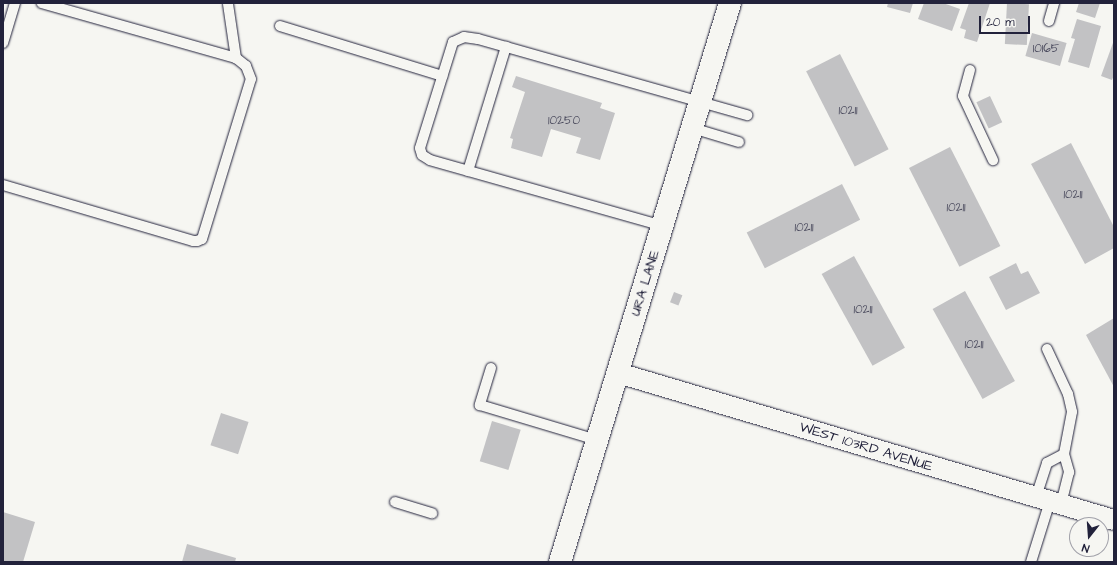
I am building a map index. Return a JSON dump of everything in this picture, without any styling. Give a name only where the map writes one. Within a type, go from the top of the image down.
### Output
[{"type":"street","name":"URA LANE","points":[[560,562],[730,3]]},
{"type":"street","name":"WEST 103RD AVENUE","points":[[618,373],[1114,520]]},
{"type":"lane","points":[[3,43],[15,3]]},
{"type":"lane","points":[[3,185],[193,241],[202,239],[251,79],[246,66],[236,58],[42,3]]},
{"type":"lane","points":[[227,3],[236,58]]},
{"type":"lane","points":[[1049,21],[1054,3]]},
{"type":"lane","points":[[280,26],[443,76]]},
{"type":"lane","points":[[662,226],[430,160],[422,155],[420,148],[453,42],[464,37],[471,38],[747,115]]},
{"type":"lane","points":[[468,171],[506,47]]},
{"type":"lane","points":[[970,70],[963,96],[993,160]]},
{"type":"lane","points":[[692,128],[739,142]]},
{"type":"lane","points":[[1031,562],[1049,501],[1069,472],[1064,454],[1072,412],[1068,394],[1047,349]]},
{"type":"lane","points":[[491,368],[480,405],[597,440]]},
{"type":"lane","points":[[1049,501],[1047,463],[1064,454]]},
{"type":"lane","points":[[395,502],[432,513]]},
{"type":"building","points":[[888,3],[913,3],[910,13],[887,7]]},
{"type":"building","points":[[924,3],[943,3],[960,9],[952,31],[918,19]]},
{"type":"building","points":[[969,3],[990,3],[977,42],[964,38],[966,30],[960,28]]},
{"type":"building","points":[[1007,3],[1029,4],[1027,45],[1005,44]]},
{"type":"building","points":[[1079,3],[1100,3],[1095,18],[1076,12]]},
{"type":"building","points":[[1077,19],[1101,26],[1089,68],[1068,62],[1075,39],[1071,38]]},
{"type":"building","points":[[1032,33],[1067,43],[1060,66],[1025,56]]},
{"type":"building","points":[[1114,40],[1114,75],[1112,80],[1101,76]]},
{"type":"building","points":[[840,54],[889,149],[855,167],[806,71]]},
{"type":"building","points":[[516,76],[602,103],[600,108],[615,113],[600,160],[576,153],[581,138],[551,129],[542,157],[511,148],[513,139],[510,138],[525,92],[512,87]]},
{"type":"building","points":[[990,96],[1002,122],[989,129],[976,102]]},
{"type":"building","points":[[1071,143],[1114,227],[1114,248],[1085,264],[1031,164]]},
{"type":"building","points":[[950,147],[1000,246],[959,267],[909,168]]},
{"type":"building","points":[[842,184],[860,220],[765,268],[747,233]]},
{"type":"building","points":[[854,256],[905,348],[873,366],[822,274]]},
{"type":"building","points":[[1016,263],[1021,274],[1028,271],[1040,293],[1006,310],[989,277]]},
{"type":"building","points":[[965,291],[1015,381],[983,399],[933,309]]},
{"type":"building","points":[[674,292],[682,295],[678,305],[670,302]]},
{"type":"building","points":[[1114,318],[1114,387],[1086,335]]},
{"type":"building","points":[[221,413],[249,422],[238,454],[210,445]]},
{"type":"building","points":[[492,421],[521,430],[508,470],[480,461]]},
{"type":"building","points":[[3,512],[35,522],[23,562],[3,562]]},
{"type":"building","points":[[187,544],[236,558],[235,562],[182,562]]}]
